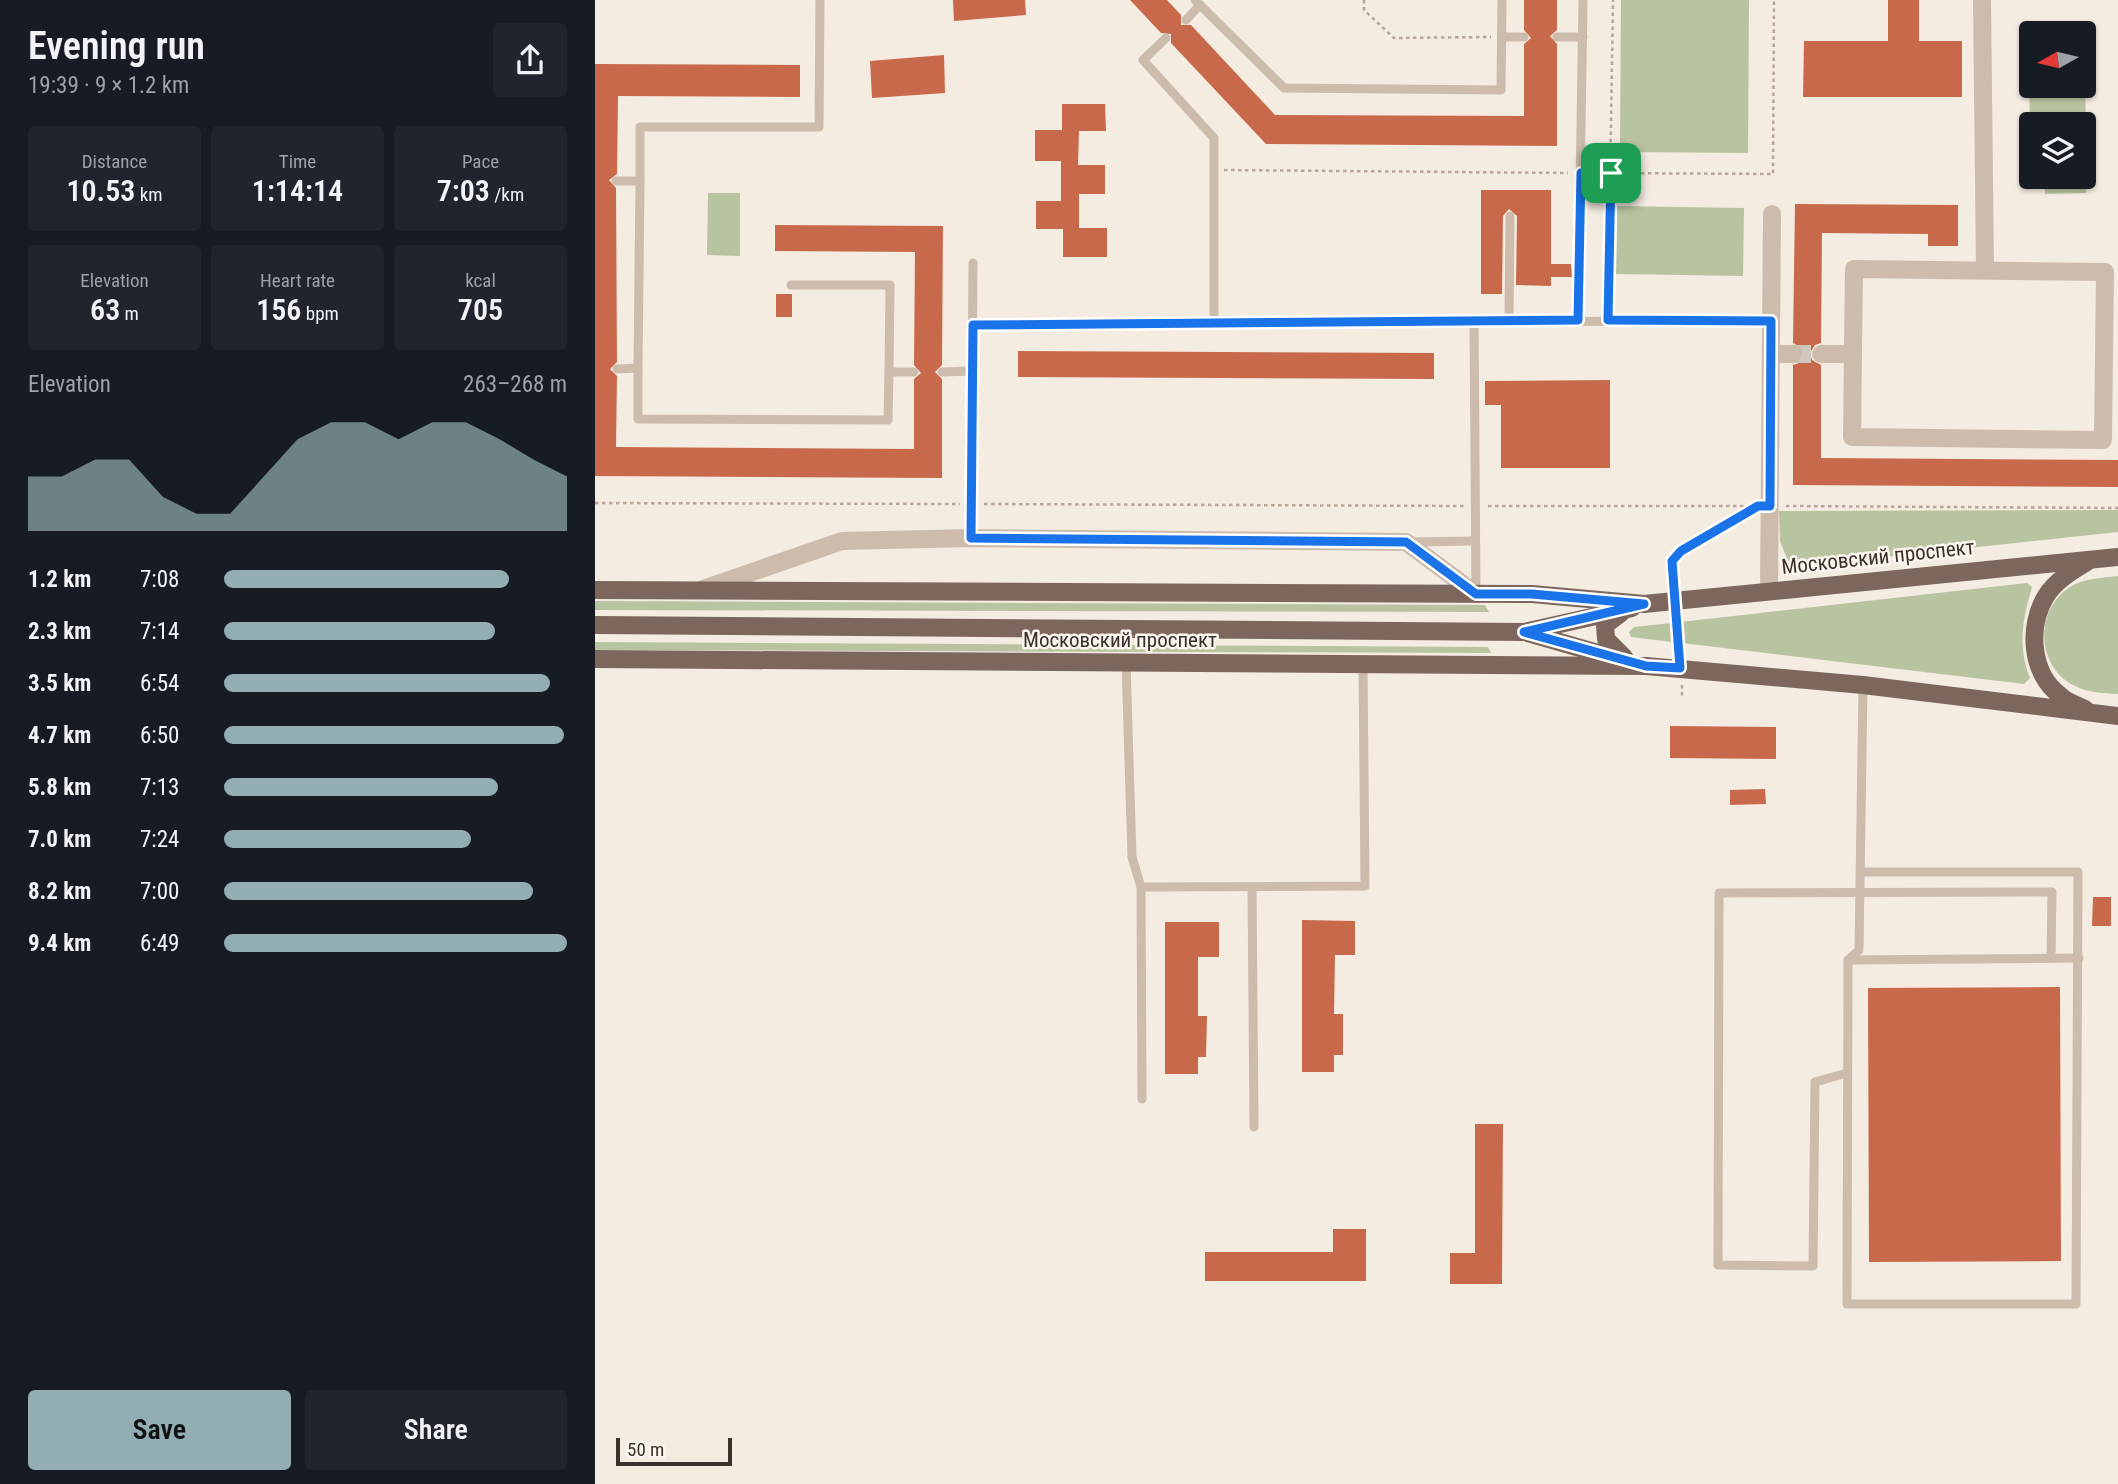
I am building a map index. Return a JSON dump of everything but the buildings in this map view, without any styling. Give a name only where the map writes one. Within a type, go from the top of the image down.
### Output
[{"type":"main road","name":"Московский проспект","points":[[595,625],[1524,632],[1635,607],[1675,601],[2118,557]]},
{"type":"main road","points":[[2092,559],[2065,575],[2046,596],[2034,637],[2037,661],[2043,678],[2061,697],[2098,715]]},
{"type":"main road","name":"Московский проспект","points":[[595,590],[1532,594],[1635,607]]},
{"type":"main road","points":[[1635,607],[1605,625],[1606,639],[1615,652],[1638,664]]},
{"type":"main road","name":"Московский проспект","points":[[1524,632],[1638,664]]},
{"type":"main road","name":"Московский проспект","points":[[595,659],[1638,664],[1863,685],[2118,716]]},
{"type":"street","points":[[1983,0],[1985,271]]},
{"type":"street","points":[[1769,591],[1772,214]]},
{"type":"street","points":[[1854,269],[1985,271],[2112,272],[2103,440],[1851,437],[1854,269]]},
{"type":"street","points":[[1771,354],[1793,354]]},
{"type":"street","points":[[1821,354],[1853,354]]},
{"type":"street","points":[[700,590],[842,541],[971,538],[1406,542],[1476,594]]},
{"type":"lane","points":[[791,285],[890,285],[888,420],[638,419],[641,127],[819,127],[820,0]]},
{"type":"lane","points":[[1186,20],[1198,3],[1284,88],[1501,90],[1502,0]]},
{"type":"lane","points":[[1578,320],[1583,0]]},
{"type":"lane","points":[[1502,37],[1524,37]]},
{"type":"lane","points":[[1557,37],[1583,37]]},
{"type":"lane","points":[[1166,38],[1143,60],[1214,138],[1214,321]]},
{"type":"lane","points":[[617,181],[640,181]]},
{"type":"lane","points":[[1509,320],[1510,216]]},
{"type":"lane","points":[[971,538],[973,263]]},
{"type":"lane","points":[[1475,320],[1476,594]]},
{"type":"lane","points":[[973,325],[1214,321],[1674,321]]},
{"type":"lane","points":[[617,369],[638,368]]},
{"type":"lane","points":[[889,372],[914,372]]},
{"type":"lane","points":[[942,372],[972,372]]},
{"type":"lane","points":[[1406,542],[1475,541]]},
{"type":"lane","points":[[1126,663],[1132,857],[1141,887],[1142,1099]]},
{"type":"lane","points":[[1141,887],[1365,886],[1363,664]]},
{"type":"lane","points":[[1860,872],[2078,872],[2076,1304],[1847,1304],[1848,960],[1859,950],[1860,872],[1863,685]]},
{"type":"lane","points":[[1252,887],[1254,1127]]},
{"type":"lane","points":[[1847,1073],[1815,1082],[1813,1266],[1718,1265],[1719,893],[2052,892],[2051,958]]},
{"type":"lane","points":[[1848,960],[2079,958]]},
{"type":"path","points":[[1364,0],[1364,10],[1394,38],[1502,37]]},
{"type":"path","points":[[1608,320],[1613,0]]},
{"type":"path","points":[[1214,170],[1773,174],[1774,0]]},
{"type":"path","points":[[1674,321],[1771,321]]},
{"type":"path","points":[[595,503],[1758,506],[1681,551],[1672,561],[1682,696]]},
{"type":"path","points":[[1770,506],[2118,508]]},
{"type":"green space","points":[[1621,0],[1749,0],[1748,153],[1620,152]]},
{"type":"green space","points":[[2029,98],[2085,98],[2086,112],[2030,112]]},
{"type":"green space","points":[[2045,189],[2086,189],[2086,193],[2045,194]]},
{"type":"green space","points":[[708,193],[740,193],[740,256],[707,255]]},
{"type":"green space","points":[[1617,206],[1744,208],[1743,276],[1616,274]]},
{"type":"green space","points":[[2118,510],[2118,532],[1801,566],[1788,561],[1780,541],[1779,511]]},
{"type":"green space","points":[[2118,576],[2118,694],[2085,690],[2062,677],[2053,666],[2044,638],[2045,623],[2058,597],[2070,587],[2087,580]]},
{"type":"green space","points":[[2027,583],[2032,587],[2024,621],[2023,644],[2030,678],[2024,684],[1682,643],[1680,622]]},
{"type":"green space","points":[[595,601],[1485,605],[1489,612],[595,610]]},
{"type":"green space","points":[[1671,623],[1672,642],[1631,637],[1629,632],[1634,627]]},
{"type":"green space","points":[[595,642],[1488,647],[1491,653],[595,650]]},
{"type":"tunnel","points":[[1793,354],[1821,354]]},
{"type":"route","points":[[1581,173],[1611,173],[1608,320],[1771,321],[1770,506],[1758,506],[1681,551],[1672,561],[1680,668],[1646,666],[1524,632],[1644,604],[1532,594],[1476,594],[1406,542],[971,538],[973,325],[1578,320],[1581,173]]}]
